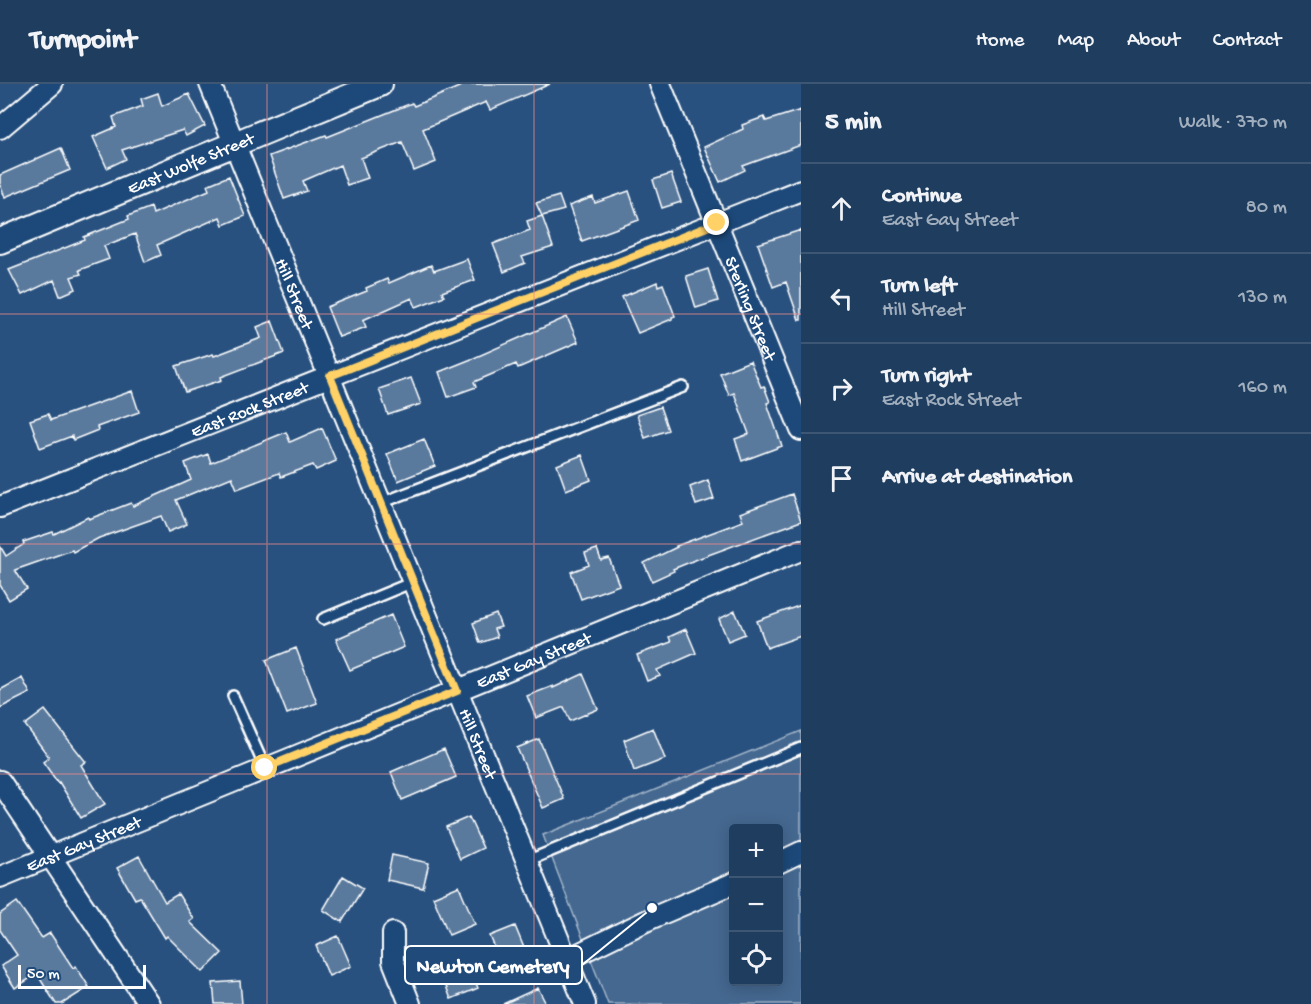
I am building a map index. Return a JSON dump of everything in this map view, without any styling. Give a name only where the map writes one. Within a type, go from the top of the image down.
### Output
[{"type":"street","points":[[0,128],[52,84]]},
{"type":"street","name":"Hill Street","points":[[210,84],[585,1004]]},
{"type":"street","name":"East Wolfe Street","points":[[0,241],[380,84]]},
{"type":"street","name":"Sterling Street","points":[[660,84],[801,430]]},
{"type":"street","name":"East Rock Street","points":[[0,507],[801,190]]},
{"type":"street","name":"East Gay Street","points":[[0,877],[801,550]]},
{"type":"street","points":[[0,781],[149,1004]]},
{"type":"street","points":[[783,861],[801,852]]},
{"type":"street","points":[[568,959],[652,918],[729,886]]},
{"type":"street","points":[[393,933],[393,961],[410,1004]]},
{"type":"lane","points":[[381,503],[683,387]]},
{"type":"lane","points":[[323,620],[413,582]]},
{"type":"lane","points":[[233,696],[265,768]]},
{"type":"lane","points":[[527,861],[801,748]]},
{"type":"shaded area","points":[[801,731],[801,1004],[608,1004],[543,835]]},
{"type":"building","points":[[466,84],[550,84],[490,110],[486,102],[423,129],[436,162],[414,171],[402,142],[361,158],[368,178],[347,185],[340,165],[303,181],[307,191],[284,199],[269,156],[326,135],[327,137],[412,103],[414,106]]},
{"type":"building","points":[[158,93],[162,106],[189,94],[205,126],[186,136],[183,130],[122,150],[126,159],[107,168],[93,137],[116,127],[113,117],[143,106],[141,99]]},
{"type":"building","points":[[801,110],[801,145],[743,166],[745,170],[720,182],[704,147],[743,129],[742,125],[764,117],[766,121]]},
{"type":"building","points":[[61,148],[70,170],[5,197],[0,185],[0,175]]},
{"type":"building","points":[[671,174],[681,202],[662,208],[653,180]]},
{"type":"building","points":[[229,176],[245,216],[223,225],[220,217],[157,245],[161,255],[145,262],[135,234],[104,246],[109,259],[79,270],[81,274],[71,277],[76,289],[60,296],[54,280],[22,295],[9,270],[85,240],[84,237],[129,219],[128,216],[151,207],[153,214],[209,190],[207,185]]},
{"type":"building","points":[[629,191],[639,220],[582,241],[569,206],[593,197],[595,203]]},
{"type":"building","points":[[559,196],[564,210],[542,216],[536,203]]},
{"type":"building","points":[[542,216],[553,247],[522,257],[525,263],[504,272],[493,244],[530,230],[527,221]]},
{"type":"building","points":[[801,230],[801,320],[799,320],[786,282],[773,287],[758,244]]},
{"type":"building","points":[[467,259],[475,280],[442,292],[444,296],[416,307],[412,298],[363,320],[366,327],[339,337],[327,307],[367,291],[366,288],[387,279],[389,283],[431,265],[434,271]]},
{"type":"building","points":[[708,269],[718,301],[696,308],[686,276]]},
{"type":"building","points":[[657,282],[658,286],[663,284],[675,316],[638,333],[622,297]]},
{"type":"building","points":[[567,317],[578,342],[518,368],[516,364],[474,382],[476,387],[448,397],[439,372]]},
{"type":"building","points":[[272,321],[284,353],[221,377],[222,380],[185,392],[176,366],[213,354],[214,356],[261,338],[257,327]]},
{"type":"building","points":[[750,361],[761,387],[764,386],[770,402],[767,403],[782,446],[742,461],[735,439],[749,434],[734,393],[729,395],[720,373]]},
{"type":"building","points":[[411,378],[421,404],[388,415],[379,389]]},
{"type":"building","points":[[132,391],[139,412],[97,427],[98,430],[73,440],[72,436],[40,448],[30,420],[48,414],[51,420]]},
{"type":"building","points":[[660,407],[668,430],[645,438],[637,415]]},
{"type":"building","points":[[322,428],[336,461],[316,470],[313,465],[281,477],[279,473],[237,489],[232,477],[176,500],[187,524],[168,532],[161,516],[99,538],[73,552],[72,550],[15,570],[27,589],[9,600],[0,585],[0,546],[6,556],[24,544],[23,542],[53,532],[54,534],[88,517],[89,519],[131,503],[133,506],[191,480],[185,463],[208,454],[211,463],[286,432],[290,442]]},
{"type":"building","points":[[424,439],[435,466],[398,481],[387,454]]},
{"type":"building","points":[[582,455],[591,480],[566,490],[557,465]]},
{"type":"building","points":[[708,480],[714,499],[696,505],[690,487]]},
{"type":"building","points":[[792,494],[801,521],[700,558],[652,581],[644,563],[676,546],[743,521],[740,513]]},
{"type":"building","points":[[597,549],[601,560],[609,558],[619,585],[581,599],[571,572],[589,565],[585,553]]},
{"type":"building","points":[[801,605],[801,636],[767,648],[757,621]]},
{"type":"building","points":[[735,611],[745,634],[728,641],[719,619]]},
{"type":"building","points":[[496,614],[501,627],[494,629],[497,637],[480,643],[473,623]]},
{"type":"building","points":[[391,615],[404,647],[350,670],[336,639]]},
{"type":"building","points":[[686,629],[696,653],[657,670],[660,676],[647,681],[637,655],[671,642],[669,637]]},
{"type":"building","points":[[296,648],[317,703],[287,714],[266,660]]},
{"type":"building","points":[[583,674],[598,709],[570,721],[564,707],[536,718],[527,696],[553,686],[553,688]]},
{"type":"building","points":[[22,678],[30,693],[0,708],[0,690]]},
{"type":"building","points":[[45,710],[86,762],[81,765],[105,804],[81,818],[59,782],[43,762],[49,757],[25,725]]},
{"type":"building","points":[[653,728],[665,759],[634,771],[624,740]]},
{"type":"building","points":[[539,739],[564,799],[543,808],[517,748]]},
{"type":"building","points":[[444,749],[456,777],[402,800],[391,772]]},
{"type":"building","points":[[469,817],[483,848],[460,859],[446,827]]},
{"type":"building","points":[[392,855],[429,863],[423,888],[387,880]]},
{"type":"building","points":[[139,856],[165,902],[178,894],[194,919],[190,922],[222,953],[203,972],[167,936],[165,938],[140,897],[135,899],[117,868]]},
{"type":"building","points":[[343,876],[363,888],[342,922],[323,910]]},
{"type":"building","points":[[459,886],[475,924],[449,935],[433,897]]},
{"type":"building","points":[[17,902],[42,938],[50,933],[73,968],[76,966],[89,987],[62,1004],[56,1004],[37,974],[15,988],[1,966],[17,955],[0,930],[0,914]]},
{"type":"building","points":[[515,926],[529,960],[504,970],[490,936]]},
{"type":"building","points":[[338,936],[351,966],[329,976],[316,946]]},
{"type":"building","points":[[462,948],[478,988],[451,999],[435,958]]},
{"type":"building","points":[[240,981],[242,1004],[215,1004],[213,983]]},
{"type":"building","points":[[538,988],[546,1004],[503,1004]]},
{"type":"place","name":"Newton Cemetery","points":[[652,908]]},
{"type":"route","points":[[265,768],[457,691],[330,376],[717,223]]}]
